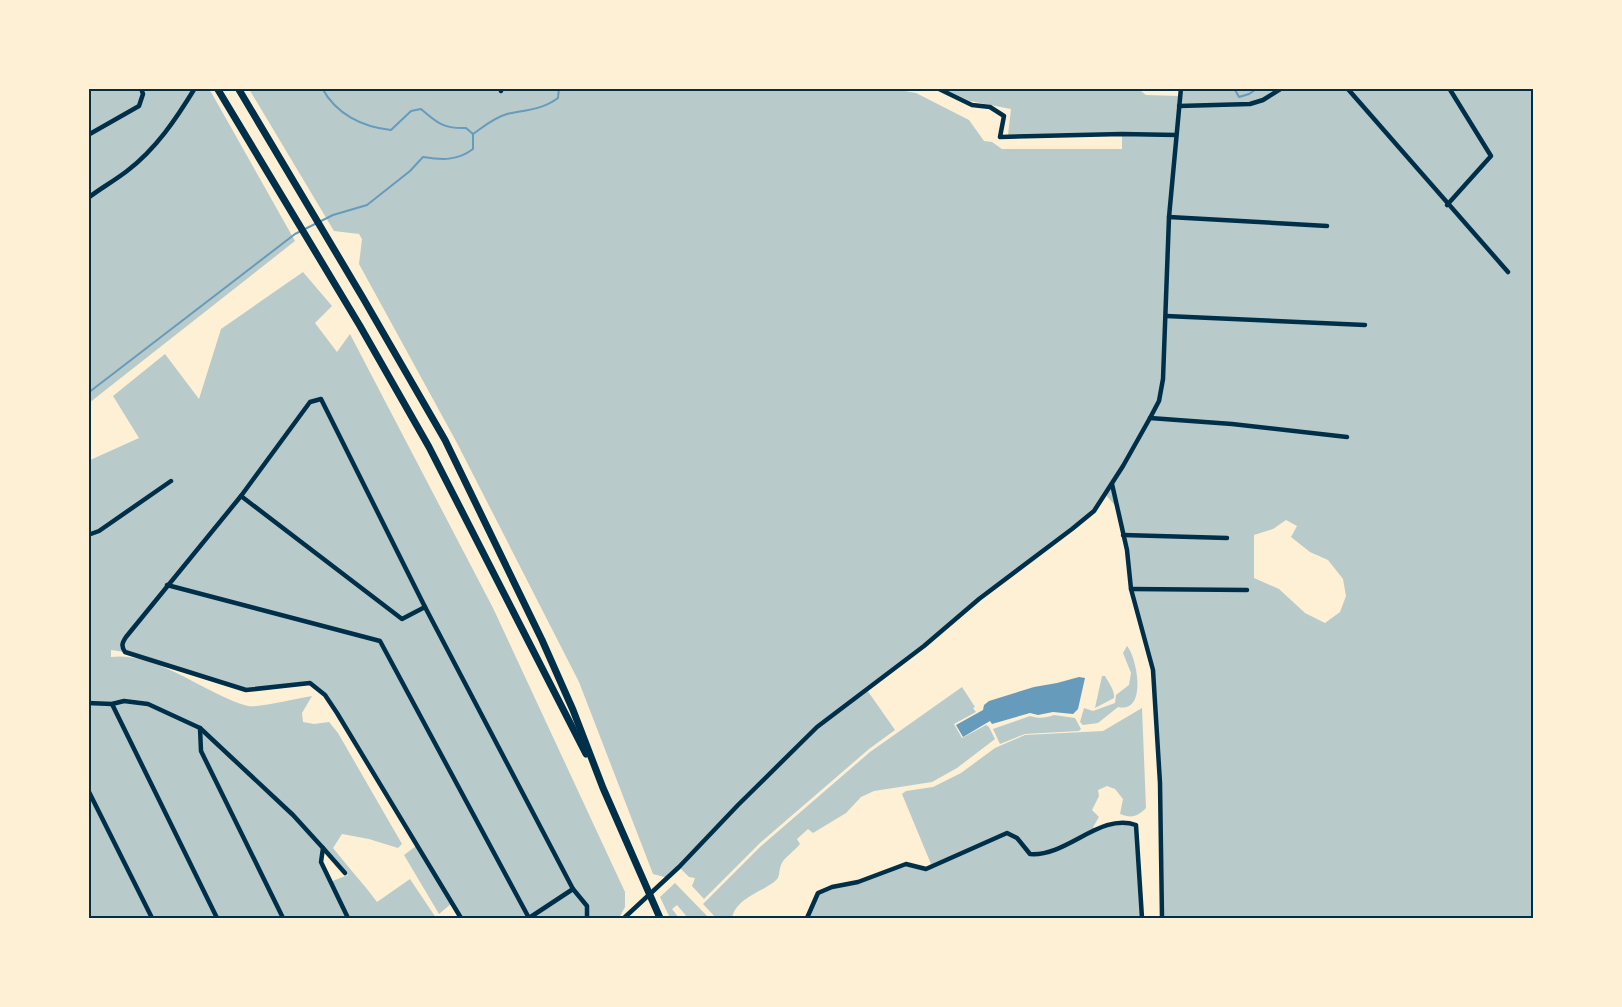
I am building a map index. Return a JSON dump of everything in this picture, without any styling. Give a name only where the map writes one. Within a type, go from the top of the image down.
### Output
[{"type":"main road","points":[[217,88],[429,447],[603,788]]},
{"type":"main road","points":[[238,88],[445,440],[487,524],[573,710],[603,788],[660,918]]},
{"type":"street","points":[[88,135],[139,106],[143,94],[141,88]]},
{"type":"street","points":[[88,198],[125,173],[156,143],[175,120],[195,88]]},
{"type":"street","points":[[937,88],[972,105],[990,107],[1004,116],[1000,137],[1176,135]]},
{"type":"street","points":[[624,918],[650,895],[817,727],[924,646],[1011,574],[1094,511],[1159,401],[1163,379],[1169,217],[1181,88]]},
{"type":"street","points":[[1179,106],[1251,104],[1263,100],[1282,88]]},
{"type":"street","points":[[1347,88],[1508,272]]},
{"type":"street","points":[[1447,205],[1491,156],[1449,88]]},
{"type":"street","points":[[1169,217],[1327,226]]},
{"type":"street","points":[[1166,316],[1365,325]]},
{"type":"street","points":[[461,918],[337,713],[318,687],[310,684],[246,690],[125,652],[122,643],[241,496],[310,402],[321,399],[425,607],[573,889],[587,906],[587,918]]},
{"type":"street","points":[[1150,418],[1232,424],[1347,437]]},
{"type":"street","points":[[88,536],[99,531],[171,481]]},
{"type":"street","points":[[1112,483],[1131,589],[1153,670],[1160,783],[1162,918]]},
{"type":"street","points":[[241,496],[402,619],[425,607]]},
{"type":"street","points":[[1123,535],[1227,538]]},
{"type":"street","points":[[167,585],[380,641],[529,918],[573,889]]},
{"type":"street","points":[[1131,589],[1247,590]]},
{"type":"street","points":[[88,703],[112,704],[124,701],[148,704],[200,728],[293,815],[345,873]]},
{"type":"street","points":[[112,704],[217,918]]},
{"type":"street","points":[[200,728],[201,751],[283,918]]},
{"type":"street","points":[[88,790],[152,918]]},
{"type":"street","points":[[807,918],[818,893],[832,887],[858,882],[906,864],[926,869],[1007,833],[1017,838],[1030,854],[1042,855],[1109,824],[1126,822],[1136,825],[1142,918]]},
{"type":"street","points":[[323,848],[321,862],[348,918]]},
{"type":"shaded area","points":[[195,88],[197,90],[207,89],[211,92],[295,241],[89,403],[88,89]]},
{"type":"shaded area","points":[[1137,88],[1146,95],[1180,96],[1181,88],[1533,89],[1533,918],[1162,918],[1160,783],[1153,670],[1131,587],[1127,550],[1118,509],[1105,494],[1095,509],[867,690],[895,730],[869,749],[761,842],[704,899],[692,886],[695,878],[689,877],[679,867],[668,878],[653,874],[579,682],[457,443],[359,264],[362,239],[359,234],[334,231],[249,89],[893,89],[916,93],[969,120],[984,141],[992,142],[1002,149],[1122,149],[1122,134],[1008,135],[1011,109],[970,101],[943,89]],"holes":[[[1286,520],[1297,526],[1291,537],[1310,552],[1328,560],[1343,579],[1346,596],[1340,612],[1325,623],[1305,613],[1279,589],[1254,578],[1254,535],[1273,529]]]},
{"type":"shaded area","points":[[303,272],[332,306],[315,323],[337,352],[350,334],[493,608],[625,892],[625,907],[619,918],[461,918],[452,903],[439,914],[404,855],[416,846],[325,695],[310,683],[246,690],[125,652],[111,650],[111,657],[146,660],[248,706],[312,696],[302,713],[303,722],[314,724],[329,722],[338,733],[402,844],[398,848],[342,834],[333,848],[377,902],[410,879],[436,918],[89,918],[88,461],[139,438],[113,396],[165,354],[199,399],[221,329]],"holes":[[[323,848],[348,875],[330,882],[322,862]]]},
{"type":"shaded area","points":[[1127,646],[1134,661],[1138,683],[1137,694],[1133,702],[1127,707],[1118,707],[1098,723],[1083,725],[1080,722],[1084,708],[1093,711],[1115,703],[1116,695],[1129,685],[1131,673],[1123,653]]},
{"type":"shaded area","points":[[1102,676],[1105,676],[1111,686],[1114,698],[1095,708]]},
{"type":"shaded area","points":[[962,687],[976,712],[954,724],[962,738],[986,725],[995,739],[957,768],[932,782],[874,791],[861,797],[846,813],[813,833],[808,829],[797,839],[800,844],[782,862],[776,880],[743,901],[734,911],[732,918],[716,918],[703,904],[760,847],[870,752]]},
{"type":"shaded area","points":[[1142,708],[1146,808],[1134,816],[1120,814],[1123,799],[1115,789],[1107,786],[1098,790],[1099,796],[1092,810],[1099,817],[1093,827],[1095,829],[1109,824],[1136,825],[1142,918],[807,918],[818,893],[858,882],[906,864],[923,869],[931,864],[902,794],[906,791],[933,787],[961,773],[995,748],[1025,735],[1103,731]]},
{"type":"shaded area","points":[[1054,715],[1075,718],[1081,729],[1079,731],[1025,734],[1000,744],[993,729],[1030,716],[1042,718]]},
{"type":"shaded area","points":[[675,883],[709,918],[688,918],[677,905],[672,909],[679,918],[670,918],[660,897]]},
{"type":"water","points":[[1079,677],[1085,678],[1078,709],[1073,714],[1053,712],[1038,715],[1030,713],[992,724],[990,721],[963,737],[956,725],[983,710],[984,705],[989,701],[1034,687]]},
{"type":"waterway","points":[[322,88],[342,112],[370,126],[391,130],[411,111],[421,109],[441,124],[466,128],[473,134]]},
{"type":"waterway","points":[[88,393],[295,234],[333,215],[367,205],[410,171],[423,157],[449,159],[467,153],[473,149],[473,134],[485,125],[503,115],[552,102],[558,98],[559,88]]},
{"type":"waterway","points":[[1234,88],[1239,97],[1258,88]]}]
